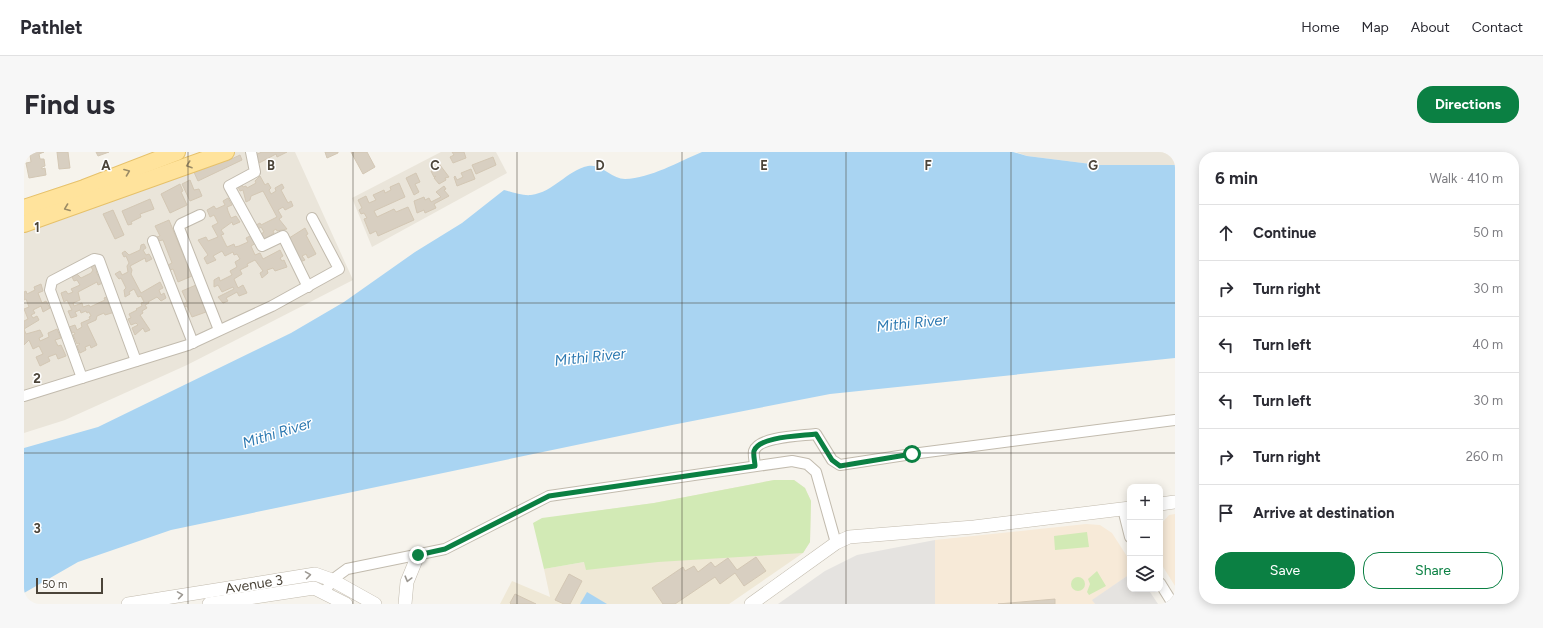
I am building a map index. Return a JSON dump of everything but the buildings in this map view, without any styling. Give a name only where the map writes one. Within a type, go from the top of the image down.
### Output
[{"type":"main road","points":[[24,224],[177,152]]},
{"type":"main road","points":[[24,208],[87,194],[226,152]]},
{"type":"street","points":[[251,152],[256,172],[229,186],[262,246],[283,236],[308,287]]},
{"type":"street","points":[[200,215],[181,224],[179,228],[219,330]]},
{"type":"street","points":[[25,394],[82,378],[193,343],[272,306],[339,269],[312,218]]},
{"type":"street","points":[[153,241],[193,343]]},
{"type":"street","points":[[82,378],[50,290],[52,282],[94,259],[99,260],[136,361]]},
{"type":"street","points":[[755,466],[754,451],[759,444],[769,440],[816,434],[832,460],[840,466],[920,453],[1175,420]]},
{"type":"street","points":[[324,592],[332,580],[346,569],[445,549],[549,496],[792,461],[807,464],[816,472],[836,543]]},
{"type":"street","points":[[1163,504],[1175,502]]},
{"type":"street","points":[[750,604],[836,543],[849,537],[974,527],[1126,508],[1128,520]]},
{"type":"street","points":[[405,604],[407,582],[418,555]]},
{"type":"street","name":"Avenue 3","points":[[128,604],[315,574],[332,580],[375,604]]},
{"type":"street","name":"Avenue 3","points":[[209,604],[309,588],[314,588],[324,592],[346,604]]},
{"type":"street","points":[[1163,588],[1173,604]]},
{"type":"shaded area","points":[[230,152],[295,152],[353,280],[187,365],[65,420],[24,433],[24,232],[133,192]]},
{"type":"shaded area","points":[[441,152],[496,152],[507,173],[372,247],[352,198]]},
{"type":"shaded area","points":[[1016,152],[1175,152],[1175,165],[1099,165],[1027,156]]},
{"type":"shaded area","points":[[774,480],[794,480],[805,488],[811,501],[810,542],[803,553],[729,604],[500,604],[512,581],[550,597],[544,569],[584,562],[574,514],[654,503]]},
{"type":"shaded area","points":[[1175,514],[1175,586],[1163,567],[1163,522],[1169,515]]},
{"type":"shaded area","points":[[1086,524],[1100,525],[1112,533],[1127,556],[1127,576],[1093,600],[1095,604],[935,604],[935,540]]},
{"type":"shaded area","points":[[935,540],[935,604],[778,604],[825,571],[857,555]]},
{"type":"shaded area","points":[[1127,576],[1127,592],[1150,592],[1158,604],[1095,604],[1092,600]]},
{"type":"green space","points":[[774,480],[794,480],[805,488],[811,501],[810,542],[803,553],[658,562],[586,570],[584,562],[544,569],[533,523],[542,518],[654,503]]},
{"type":"green space","points":[[1087,532],[1089,547],[1055,550],[1054,536]]},
{"type":"green space","points":[[1097,571],[1106,586],[1089,595],[1087,592],[1090,584],[1088,579]]},
{"type":"green space","points":[[1078,577],[1083,579],[1085,584],[1083,589],[1078,591],[1073,589],[1071,584],[1073,579]]},
{"type":"water","name":"Mithi River","points":[[702,152],[1013,152],[1027,156],[1099,165],[1175,165],[1175,358],[830,394],[672,425],[171,530],[78,562],[24,593],[24,448],[98,427],[291,333],[344,302],[415,252],[462,223],[504,190],[525,195],[539,193],[547,190],[573,172],[588,166],[597,167],[616,177],[625,179],[635,178],[654,173]]},
{"type":"water","points":[[587,592],[607,604],[580,604]]},
{"type":"route","points":[[418,555],[445,549],[460,543],[549,496],[755,466],[754,451],[759,444],[769,440],[816,434],[832,460],[840,466],[912,454]]}]
